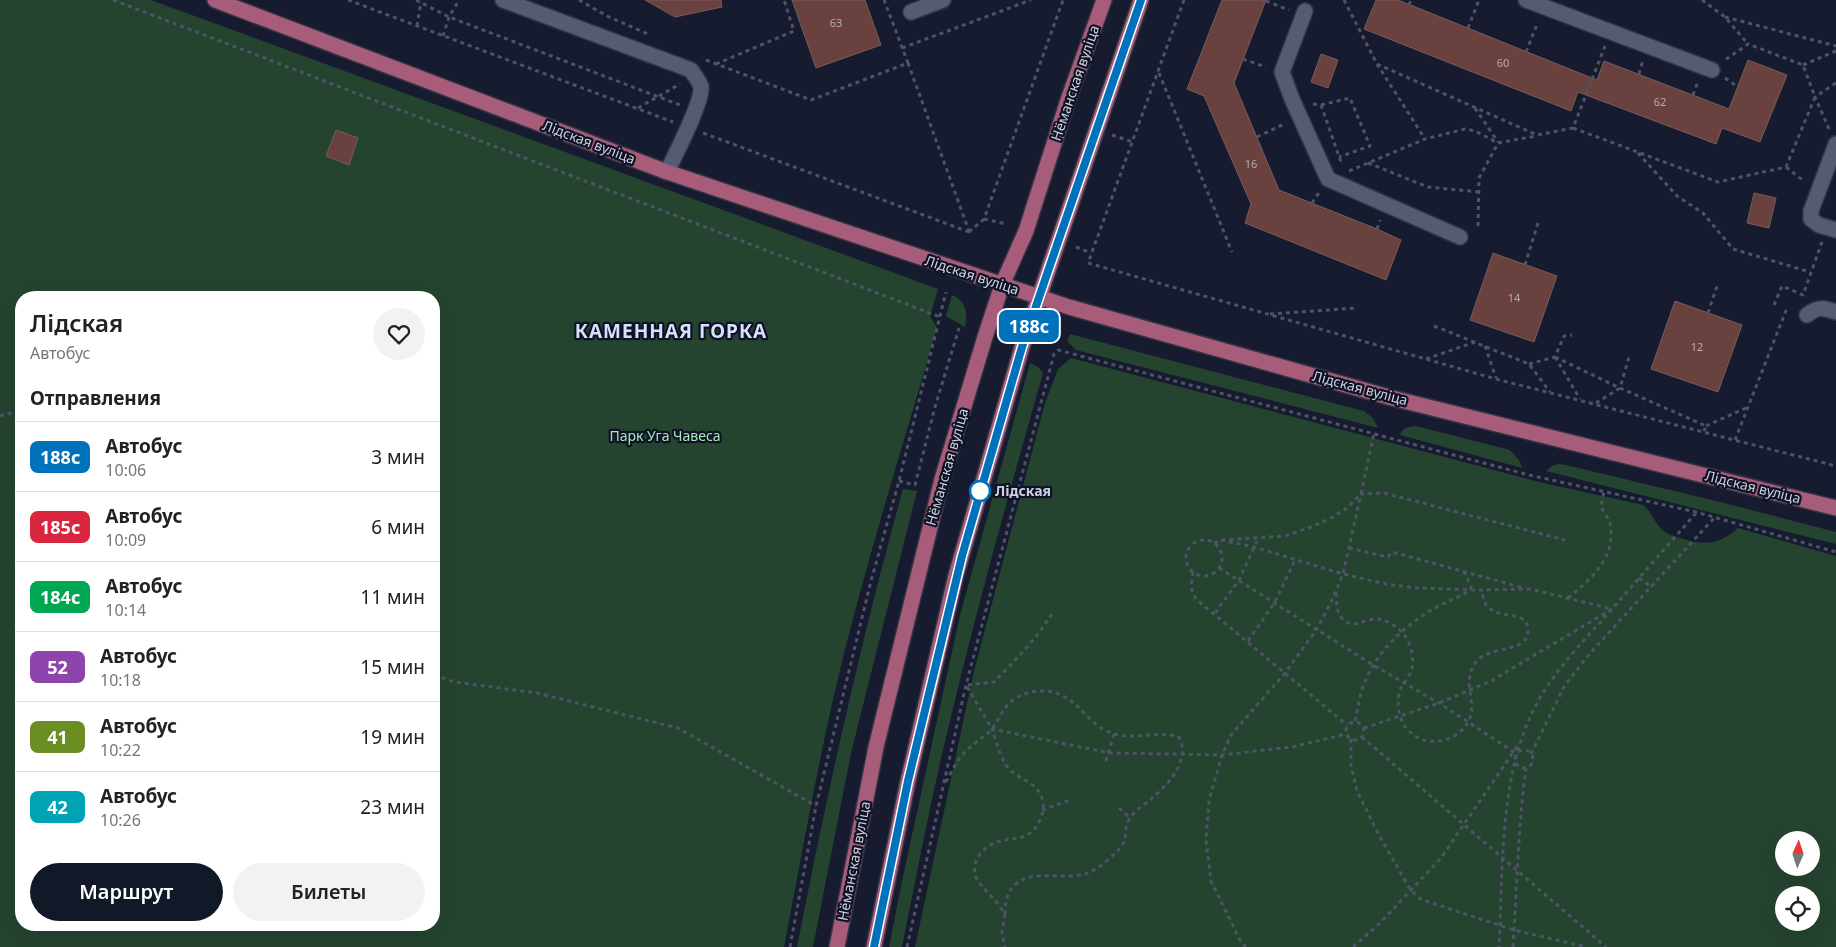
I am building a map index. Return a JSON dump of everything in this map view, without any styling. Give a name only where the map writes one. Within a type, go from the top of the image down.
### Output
[{"type":"main road","name":"Лідская вуліца","points":[[215,0],[667,172],[1078,310],[1392,398],[1836,508]]},
{"type":"main road","name":"Нёманская вуліца","points":[[837,947],[876,748],[940,489],[984,337],[1002,285],[1026,231],[1068,100],[1104,0]]},
{"type":"main road","points":[[874,947],[908,781],[956,575],[1022,347],[1142,0]]},
{"type":"lane","points":[[503,0],[691,70],[698,78],[701,89],[688,127],[667,172]]},
{"type":"lane","points":[[912,12],[943,0]]},
{"type":"lane","points":[[1526,0],[1712,70]]},
{"type":"lane","points":[[1304,14],[1282,72],[1328,179],[1460,237]]},
{"type":"lane","points":[[1832,228],[1819,225],[1811,219],[1811,211],[1836,144]]},
{"type":"lane","points":[[1807,315],[1813,309],[1821,307],[1836,312]]},
{"type":"path","points":[[113,0],[940,318]]},
{"type":"path","points":[[348,0],[969,232]]},
{"type":"path","points":[[416,0],[449,17],[694,111]]},
{"type":"path","points":[[443,36],[449,17],[459,0]]},
{"type":"path","points":[[578,0],[607,16],[652,36]]},
{"type":"path","points":[[638,109],[716,64],[794,31],[784,0]]},
{"type":"path","points":[[884,0],[969,232]]},
{"type":"path","points":[[902,48],[1031,0]]},
{"type":"path","points":[[969,232],[984,218],[1062,0]]},
{"type":"path","points":[[1184,0],[1088,263],[1496,379],[1596,403],[1836,466]]},
{"type":"path","points":[[1344,0],[1377,64],[1425,139]]},
{"type":"path","points":[[1409,4],[1411,0]]},
{"type":"path","points":[[1468,28],[1479,0]]},
{"type":"path","points":[[1702,0],[1726,17],[1748,44],[1803,65],[1836,51]]},
{"type":"path","points":[[1266,1],[1304,14]]},
{"type":"path","points":[[416,26],[421,2]]},
{"type":"path","points":[[1526,52],[1544,7]]},
{"type":"path","points":[[1726,17],[1836,46]]},
{"type":"path","points":[[1572,128],[1610,32]]},
{"type":"path","points":[[1712,70],[1748,44]]},
{"type":"path","points":[[698,56],[810,100],[908,63]]},
{"type":"path","points":[[1243,59],[1282,72]]},
{"type":"path","points":[[1377,64],[1536,135]]},
{"type":"path","points":[[1803,65],[1836,144]]},
{"type":"path","points":[[1158,72],[1232,252]]},
{"type":"path","points":[[1786,166],[1815,97],[1836,83]]},
{"type":"path","points":[[1321,105],[1350,98],[1370,146],[1339,157]]},
{"type":"path","points":[[1475,107],[1498,143]]},
{"type":"path","points":[[1257,137],[1300,117]]},
{"type":"path","points":[[1328,179],[1425,139],[1465,129],[1475,131],[1498,143],[1572,128],[1718,182],[1786,166]]},
{"type":"path","points":[[1478,226],[1479,178],[1498,143]]},
{"type":"path","points":[[1637,152],[1676,196],[1703,213],[1733,248],[1810,272]]},
{"type":"path","points":[[1367,163],[1428,186],[1479,192]]},
{"type":"path","points":[[1786,166],[1819,193]]},
{"type":"path","points":[[984,218],[1006,224]]},
{"type":"path","points":[[1525,265],[1538,223]]},
{"type":"path","points":[[1774,305],[1782,286],[1803,295],[1810,272],[1832,228]]},
{"type":"path","points":[[1076,247],[1092,253]]},
{"type":"path","points":[[1708,313],[1718,283]]},
{"type":"path","points":[[790,947],[816,806],[870,582],[899,481],[946,292]]},
{"type":"path","points":[[1267,314],[1357,308]]},
{"type":"path","points":[[1735,440],[1788,308]]},
{"type":"path","points":[[1434,326],[1529,364],[1550,392]]},
{"type":"path","points":[[899,481],[915,485],[935,407],[959,328]]},
{"type":"path","points":[[1554,357],[1564,336],[1572,335]]},
{"type":"path","points":[[1426,359],[1475,342]]},
{"type":"path","points":[[1485,346],[1496,379]]},
{"type":"path","points":[[907,947],[966,685],[1052,363],[1058,350],[1530,475],[1696,512],[1836,552]]},
{"type":"path","points":[[1529,364],[1554,357],[1706,426]]},
{"type":"path","points":[[1554,357],[1580,399]]},
{"type":"path","points":[[1596,403],[1620,388],[1629,357]]},
{"type":"path","points":[[1704,432],[1706,426],[1748,407]]},
{"type":"path","points":[[0,416],[15,412]]},
{"type":"path","points":[[1246,947],[1242,944],[1211,881],[1206,840],[1209,800],[1222,754],[1232,735],[1285,673],[1317,629],[1336,591],[1350,548],[1374,433]]},
{"type":"path","points":[[1567,598],[1593,576],[1607,554],[1611,527],[1601,507],[1604,491]]},
{"type":"path","points":[[1214,543],[1220,540],[1285,536],[1331,518],[1347,508],[1361,494],[1384,493],[1565,540]]},
{"type":"path","points":[[1353,947],[1380,923],[1410,888],[1441,858],[1506,763],[1515,753],[1534,710],[1559,669],[1696,512]]},
{"type":"path","points":[[1513,947],[1516,871],[1522,799],[1526,768],[1533,762],[1531,754],[1565,685],[1592,651],[1715,518]]},
{"type":"path","points":[[1215,614],[1239,580],[1258,539]]},
{"type":"path","points":[[1202,540],[1214,543],[1221,551],[1222,557],[1219,568],[1215,572],[1204,576],[1193,572],[1187,562],[1188,550],[1192,545],[1202,540]]},
{"type":"path","points":[[1220,540],[1254,547],[1343,574],[1386,584],[1417,588],[1470,590],[1530,589]]},
{"type":"path","points":[[1350,548],[1388,558],[1392,552],[1612,609]]},
{"type":"path","points":[[1248,641],[1275,602],[1295,560]]},
{"type":"path","points":[[1219,568],[1374,665],[1439,703],[1515,753]]},
{"type":"path","points":[[1193,572],[1191,583],[1193,594],[1347,725]]},
{"type":"path","points":[[1464,572],[1471,586],[1470,590]]},
{"type":"path","points":[[1639,578],[1651,588]]},
{"type":"path","points":[[1355,721],[1364,684],[1384,649],[1401,632],[1434,609],[1460,597],[1470,590]]},
{"type":"path","points":[[1336,591],[1337,610],[1348,623],[1359,624],[1375,619],[1386,621],[1401,632],[1410,645],[1412,669],[1400,690],[1398,698],[1400,716],[1404,725],[1415,736],[1426,741],[1440,742],[1455,736],[1468,722],[1473,708],[1469,683],[1470,672],[1475,663],[1482,655],[1492,651],[1522,645],[1526,637],[1528,629],[1525,620],[1520,616],[1499,614],[1491,610],[1484,602],[1482,590]]},
{"type":"path","points":[[1364,728],[1439,703],[1492,681],[1612,609]]},
{"type":"path","points":[[966,685],[994,682],[1021,654],[1052,614]]},
{"type":"path","points":[[440,677],[455,682],[537,693],[678,728],[816,806]]},
{"type":"path","points":[[966,685],[992,729],[1007,767],[1039,791],[1043,804],[1042,817],[1036,827],[1027,835],[997,842],[984,849],[974,865],[975,876],[981,886],[1005,914]]},
{"type":"path","points":[[943,787],[960,758],[992,729],[1004,709],[1017,696],[1041,690],[1064,696],[1076,705],[1087,718],[1114,734],[1140,736],[1169,734],[1179,737],[1182,744],[1183,754],[1178,768],[1168,783],[1130,818],[1124,827],[1124,844],[1101,866],[1088,873],[1034,877],[1017,883],[1008,892],[1002,932],[1005,947]]},
{"type":"path","points":[[1347,725],[1355,721],[1361,723],[1364,728],[1362,737]]},
{"type":"path","points":[[1347,725],[1346,734],[1350,739],[1351,766],[1357,791],[1380,837],[1410,888],[1420,899],[1514,930],[1586,947]]},
{"type":"path","points":[[992,729],[1110,753],[1222,754],[1292,747],[1346,734]]},
{"type":"path","points":[[1106,760],[1110,753],[1114,734]]},
{"type":"path","points":[[1350,739],[1356,740],[1362,737]]},
{"type":"path","points":[[1362,737],[1606,947]]},
{"type":"path","points":[[1515,753],[1523,750],[1531,754]]},
{"type":"path","points":[[1499,947],[1507,808],[1515,753]]},
{"type":"path","points":[[1515,761],[1518,766],[1526,768]]},
{"type":"path","points":[[1506,763],[1515,761]]},
{"type":"path","points":[[1042,810],[1070,800]]},
{"type":"path","points":[[1119,808],[1130,818]]},
{"type":"green space","name":"Парк Уга Чавеса","points":[[0,0],[151,0],[938,289],[930,316],[937,328],[874,541],[832,704],[784,947],[0,947]]},
{"type":"green space","points":[[952,295],[965,308],[965,327],[946,316]]},
{"type":"green space","points":[[1070,334],[1364,411],[1373,418],[1378,428],[1076,350],[1067,341]]},
{"type":"green space","points":[[1071,358],[1539,482],[1643,505],[1662,530],[1689,541],[1704,543],[1718,541],[1738,528],[1836,556],[1836,947],[915,947],[974,671],[1045,403],[1058,369]]},
{"type":"green space","points":[[1030,363],[1038,367],[1043,373],[994,549],[960,681],[936,780],[902,947],[889,947],[960,615]]},
{"type":"green space","points":[[1416,426],[1510,450],[1519,460],[1522,468],[1400,435],[1404,429]]},
{"type":"green space","points":[[1558,464],[1720,502],[1836,532],[1836,544],[1546,471]]},
{"type":"green space","points":[[903,489],[917,491],[851,753],[813,947],[797,947],[845,717]]},
{"type":"building","points":[[645,0],[721,0],[722,7],[675,17]]},
{"type":"building","points":[[792,0],[865,0],[881,45],[816,68]]},
{"type":"building","points":[[1222,0],[1266,0],[1234,83],[1279,190],[1401,240],[1386,280],[1245,223],[1251,204],[1204,96],[1187,89]]},
{"type":"building","points":[[1376,0],[1398,0],[1597,80],[1604,61],[1729,109],[1748,60],[1787,75],[1760,142],[1722,128],[1716,144],[1578,92],[1571,111],[1364,29]]},
{"type":"building","points":[[1321,54],[1338,60],[1328,88],[1311,82]]},
{"type":"building","points":[[336,130],[358,138],[349,165],[326,156]]},
{"type":"building","points":[[1754,193],[1776,198],[1769,228],[1747,223]]},
{"type":"building","points":[[1493,253],[1557,276],[1534,342],[1470,320]]},
{"type":"building","points":[[1675,301],[1742,325],[1718,392],[1651,369]]},
{"type":"bus line","name":"188с","points":[[874,947],[908,781],[956,575],[1022,347],[1141,0]]},
{"type":"place","name":"Лідская","points":[[980,491]]},
{"type":"district","name":"КАМЕННАЯ ГОРКА","points":[[671,331]]}]
